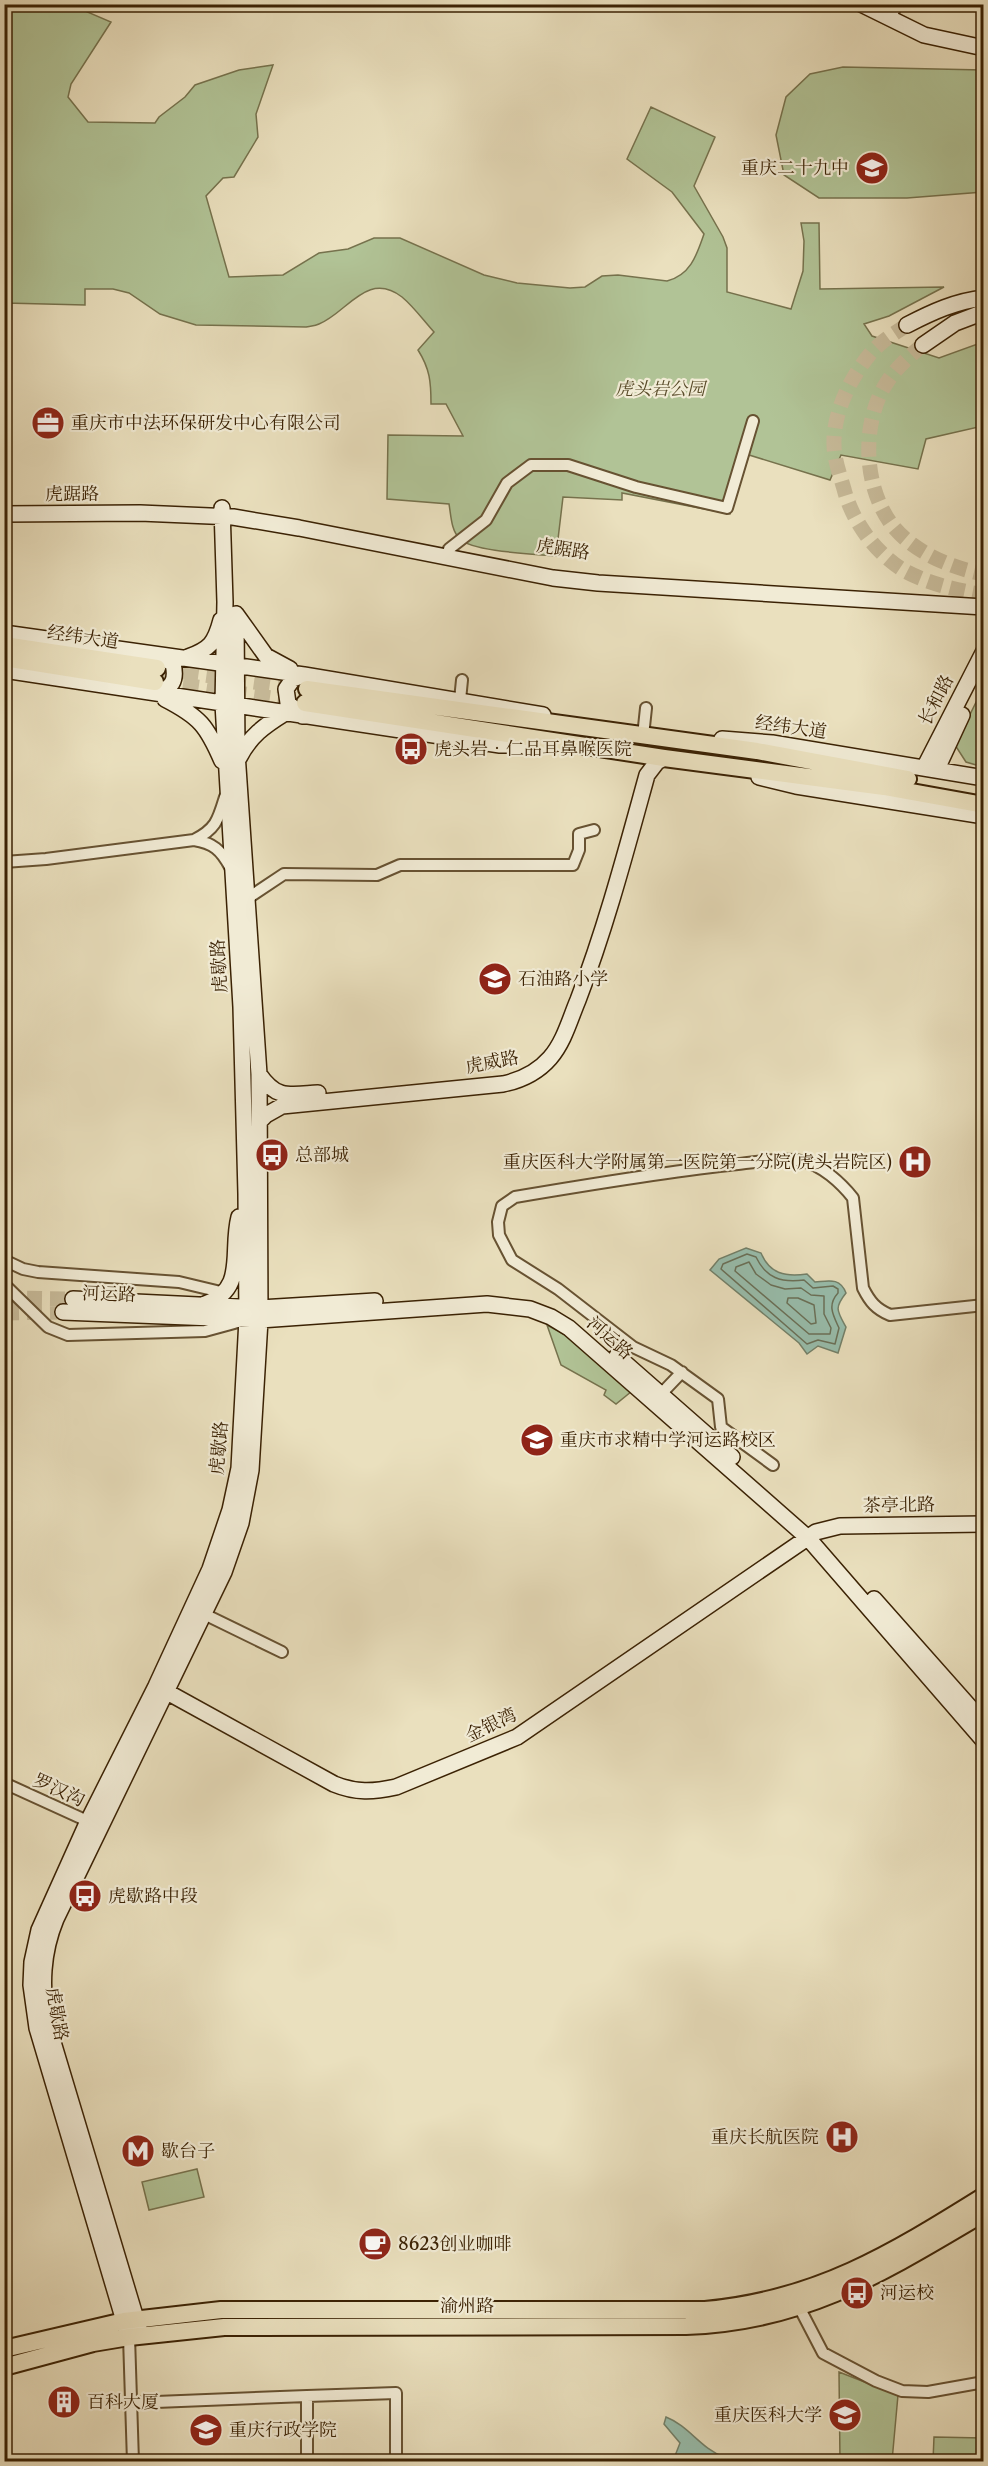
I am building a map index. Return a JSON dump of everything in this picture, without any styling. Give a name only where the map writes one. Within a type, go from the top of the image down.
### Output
[{"type":"main road","points":[[851,4],[924,34],[984,48]]},
{"type":"main road","points":[[861,4],[890,19]]},
{"type":"main road","points":[[907,325],[945,306],[984,298]]},
{"type":"main road","points":[[923,345],[955,323],[984,312]]},
{"type":"main road","name":"虎踞路","points":[[228,512],[553,578],[598,583],[984,607]]},
{"type":"main road","name":"虎踞路","points":[[4,514],[228,512],[299,519],[449,549],[598,574],[984,600]]},
{"type":"main road","name":"虎歇路","points":[[132,2328],[47,2022],[43,1985],[44,1965],[50,1933],[94,1823],[161,1689],[204,1614],[234,1547],[251,1470],[253,1314],[261,1121],[248,898],[232,765],[229,705],[228,512]]},
{"type":"main road","points":[[962,605],[976,608],[984,613]]},
{"type":"main road","points":[[4,670],[156,674],[184,658],[203,652],[210,646],[230,608],[266,656],[285,667],[305,696]]},
{"type":"main road","points":[[4,633],[156,674],[229,705],[285,713]]},
{"type":"main road","name":"经纬大道","points":[[4,645],[156,674]]},
{"type":"main road","name":"长和路","points":[[930,768],[983,651]]},
{"type":"main road","name":"经纬大道","points":[[4,658],[156,674]]},
{"type":"main road","points":[[184,658],[230,664],[305,696],[577,745],[873,785],[984,805]]},
{"type":"main road","name":"长和路","points":[[930,768],[984,673]]},
{"type":"main road","points":[[156,674],[185,710],[209,732],[232,765],[248,742],[262,728],[305,696],[460,700],[532,712],[592,730]]},
{"type":"main road","name":"经纬大道","points":[[305,696],[671,741],[725,739],[772,743],[984,778]]},
{"type":"main road","points":[[671,741],[757,752],[984,794]]},
{"type":"main road","name":"虎威路","points":[[259,1074],[269,1089],[275,1092],[302,1094],[502,1077],[516,1074],[537,1062],[553,1044],[589,953],[641,775],[639,764],[632,753]]},
{"type":"main road","name":"虎威路","points":[[261,1121],[266,1115],[282,1106],[518,1081],[540,1068],[550,1058],[564,1034],[598,949],[647,776],[652,768],[664,758]]},
{"type":"main road","points":[[707,764],[796,786],[984,816]]},
{"type":"main road","name":"虎歇路","points":[[161,1689],[210,1569],[230,1510],[239,1468],[253,1314],[246,1194],[241,1007],[227,791],[232,765]]},
{"type":"main road","points":[[201,1305],[214,1301],[225,1293],[232,1282],[237,1226],[246,1194]]},
{"type":"main road","name":"河运路","points":[[74,1299],[201,1305],[253,1314],[487,1295],[531,1300],[553,1308],[573,1319],[661,1394],[812,1535],[984,1723]]},
{"type":"main road","name":"河运路","points":[[63,1312],[253,1314],[487,1304],[530,1309],[551,1317],[569,1328],[812,1535],[984,1741]]},
{"type":"main road","name":"茶亭北路","points":[[812,1535],[840,1526],[984,1524]]},
{"type":"main road","name":"金银湾","points":[[161,1689],[350,1790],[378,1791],[396,1787],[517,1737],[812,1535]]},
{"type":"main road","points":[[916,2245],[984,2196]]},
{"type":"main road","points":[[916,2245],[984,2213]]},
{"type":"main road","name":"渝州路","points":[[4,2349],[132,2328],[180,2330],[264,2325],[709,2325],[763,2318],[796,2301],[855,2285],[916,2245]]},
{"type":"main road","name":"渝州路","points":[[4,2367],[93,2343],[132,2328]]},
{"type":"street","points":[[890,19],[897,4]]},
{"type":"street","points":[[449,549],[486,520],[507,483],[531,465],[568,465],[636,487],[727,507],[753,421]]},
{"type":"street","points":[[460,700],[462,680]]},
{"type":"street","points":[[644,736],[646,708]]},
{"type":"street","points":[[4,862],[46,859],[194,840],[209,831],[218,821],[227,791]]},
{"type":"street","points":[[248,898],[284,874],[377,875],[400,864],[573,864],[579,850],[579,834],[594,830]]},
{"type":"street","points":[[194,840],[217,848],[234,874]]},
{"type":"street","points":[[773,1465],[721,1426],[718,1419],[721,1408],[718,1400],[682,1372],[633,1347],[558,1289],[512,1260],[499,1235],[498,1222],[502,1206],[515,1197],[657,1173],[758,1162],[801,1161],[813,1164],[845,1188],[853,1198],[863,1288],[869,1301],[879,1310],[891,1315],[984,1305]]},
{"type":"street","points":[[4,1260],[38,1272]]},
{"type":"street","points":[[225,1293],[179,1282],[38,1272],[10,1272],[6,1278],[6,1286],[48,1326],[68,1335],[205,1331],[253,1314]]},
{"type":"street","points":[[661,1394],[682,1372]]},
{"type":"street","points":[[204,1614],[282,1652]]},
{"type":"street","name":"罗汉沟","points":[[4,1783],[94,1823]]},
{"type":"street","points":[[796,2301],[823,2353],[876,2381],[902,2391],[928,2392],[984,2382]]},
{"type":"street","points":[[132,2328],[133,2462]]},
{"type":"street","points":[[131,2403],[396,2393],[396,2462]]},
{"type":"street","points":[[307,2396],[307,2462]]},
{"type":"green space","name":"虎头岩公园","points":[[4,5],[82,5],[85,11],[111,22],[71,84],[68,97],[88,122],[155,123],[159,117],[185,97],[195,85],[239,70],[273,65],[256,114],[258,137],[234,177],[223,178],[206,196],[229,277],[283,275],[319,253],[348,249],[374,238],[400,238],[484,275],[517,283],[570,288],[585,287],[602,276],[618,275],[667,281],[675,278],[692,263],[704,234],[672,192],[627,159],[651,107],[715,137],[694,186],[727,248],[727,292],[791,309],[803,271],[804,241],[801,223],[819,223],[820,289],[944,287],[889,316],[864,324],[872,336],[939,358],[983,342],[983,426],[926,439],[918,469],[841,455],[830,480],[749,455],[730,514],[622,493],[622,500],[563,497],[556,556],[491,550],[467,543],[455,532],[449,504],[387,499],[388,435],[463,436],[446,404],[431,404],[429,376],[418,350],[434,332],[402,297],[390,290],[378,288],[368,291],[329,319],[306,327],[196,325],[160,314],[129,293],[113,289],[85,289],[85,305],[5,303]]},
{"type":"green space","points":[[843,67],[983,70],[983,192],[907,198],[819,198],[784,175],[776,135],[786,97],[810,74]]},
{"type":"green space","points":[[983,688],[983,767],[966,762],[955,745]]},
{"type":"green space","points":[[547,1325],[567,1336],[632,1391],[616,1404],[604,1395],[606,1390],[561,1365]]},
{"type":"green space","points":[[197,2169],[204,2197],[149,2210],[142,2182]]},
{"type":"green space","points":[[839,2372],[898,2395],[892,2461],[840,2461]]},
{"type":"green space","points":[[934,2437],[983,2438],[983,2461],[933,2461]]},
{"type":"water","points":[[746,1248],[761,1253],[769,1266],[779,1272],[792,1275],[807,1274],[815,1282],[833,1281],[840,1284],[846,1293],[838,1310],[846,1327],[838,1353],[818,1346],[807,1354],[799,1343],[710,1270],[719,1259]]},
{"type":"water","points":[[666,2417],[682,2426],[708,2449],[724,2457],[724,2461],[673,2461],[680,2443],[664,2424]]},
{"type":"tunnel","points":[[907,325],[871,353],[850,384],[840,408],[834,432],[834,450],[839,473],[859,525],[884,556],[905,571],[924,580],[984,595]]},
{"type":"tunnel","points":[[923,345],[898,368],[879,397],[870,429],[869,463],[872,480],[883,511],[901,535],[933,557],[959,568],[984,574]]},
{"type":"tunnel","points":[[159,668],[307,689]]},
{"type":"tunnel","points":[[159,682],[303,703]]},
{"type":"tunnel","points":[[4,1298],[73,1299]]},
{"type":"tunnel","points":[[4,1313],[63,1312]]},
{"type":"place","name":"重庆二十九中","points":[[872,168]]},
{"type":"place","name":"重庆市中法环保研发中心有限公司","points":[[48,423]]},
{"type":"place","name":"虎头岩‧仁品耳鼻喉医院","points":[[411,749]]},
{"type":"place","name":"石油路小学","points":[[495,979]]},
{"type":"place","name":"总部城","points":[[272,1155]]},
{"type":"place","name":"重庆医科大学附属第一医院第一分院(虎头岩院区)","points":[[915,1162]]},
{"type":"place","name":"重庆市求精中学河运路校区","points":[[537,1440]]},
{"type":"place","name":"虎歇路中段","points":[[85,1896]]},
{"type":"place","name":"重庆长航医院","points":[[842,2137]]},
{"type":"place","name":"歇台子","points":[[138,2151]]},
{"type":"place","name":"8623创业咖啡","points":[[375,2244]]},
{"type":"place","name":"河运校","points":[[857,2293]]},
{"type":"place","name":"百科大厦","points":[[64,2402]]},
{"type":"place","name":"重庆医科大学","points":[[845,2415]]},
{"type":"place","name":"重庆行政学院","points":[[206,2430]]}]
